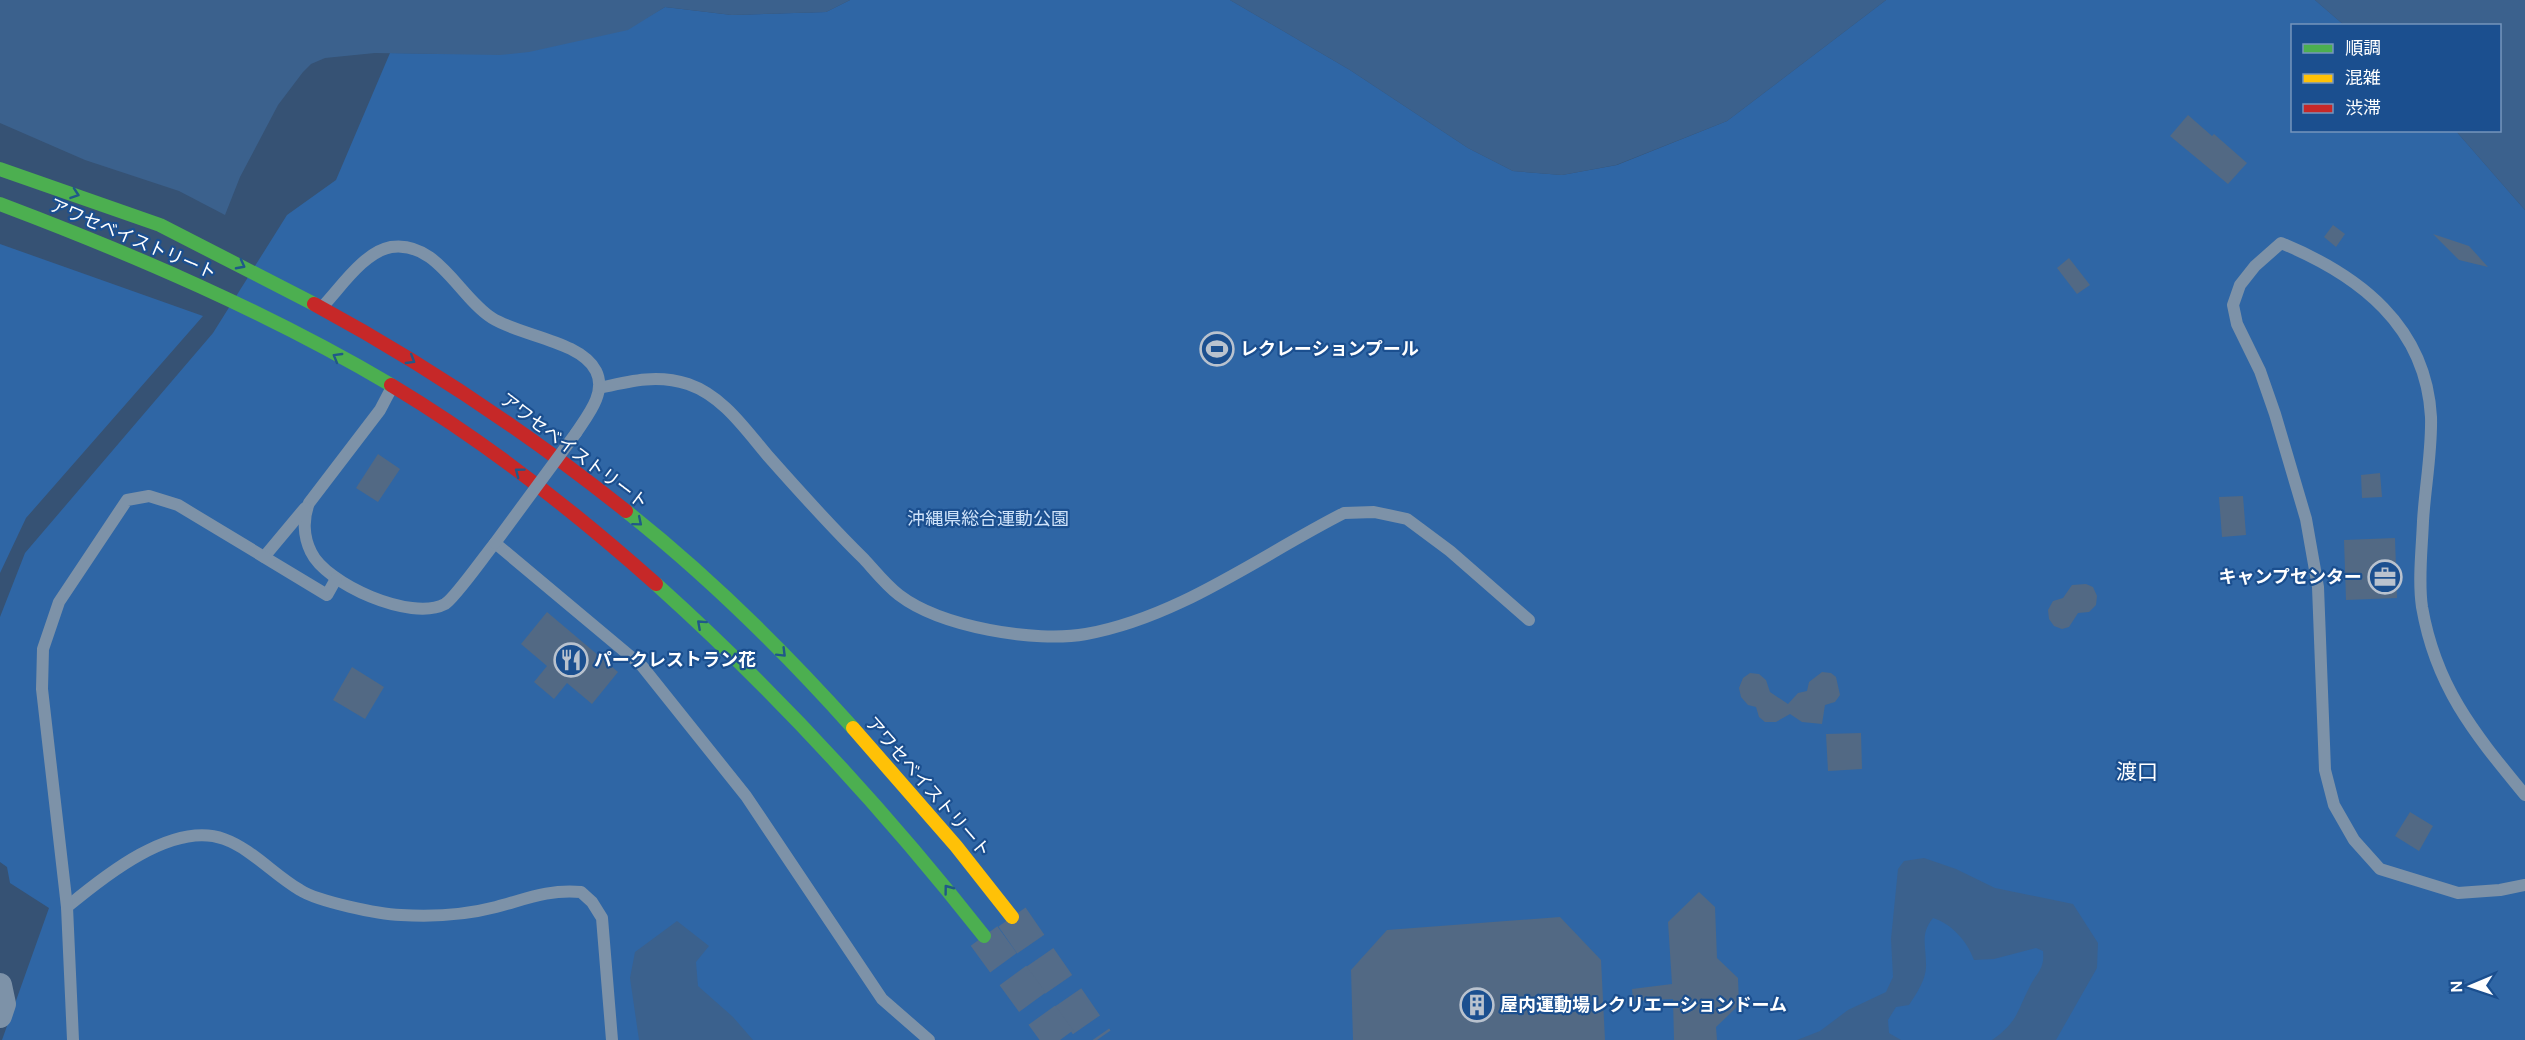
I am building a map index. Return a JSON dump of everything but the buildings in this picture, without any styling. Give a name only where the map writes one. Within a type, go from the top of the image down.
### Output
[{"type":"main road","name":"アワセベイストリート","points":[[0,169],[141,218],[189,238],[409,358],[495,412],[612,500],[689,565],[762,633],[874,750],[946,831],[1012,917]]},
{"type":"main road","name":"アワセベイストリート","points":[[0,204],[76,231],[173,272],[296,333],[477,440],[587,524],[737,655],[858,781],[923,856],[984,936]]},
{"type":"street","points":[[0,985],[4,1004],[0,1016]]},
{"type":"lane","points":[[2525,795],[2457,708],[2430,636],[2422,606],[2422,554],[2431,417],[2423,373],[2410,342],[2388,310],[2354,281],[2320,259],[2281,243],[2255,266],[2240,285],[2233,305],[2237,324],[2260,371],[2275,414],[2306,519],[2318,587],[2325,770],[2334,805],[2354,840],[2380,869],[2458,893],[2500,890],[2525,885]]},
{"type":"lane","points":[[309,503],[303,519],[311,553],[336,579],[387,604],[421,609],[446,604],[495,543],[576,433],[594,406],[599,388],[596,370],[575,350],[520,332],[491,318],[464,294],[430,256],[412,248],[392,247],[374,253],[321,308]]},
{"type":"lane","points":[[599,388],[634,379],[662,378],[690,385],[722,403],[823,519],[900,595],[954,622],[1025,637],[1084,634],[1133,623],[1184,600],[1344,513],[1374,512],[1407,519],[1450,551],[1529,620]]},
{"type":"lane","points":[[264,557],[309,503],[380,410],[392,388]]},
{"type":"lane","points":[[73,1040],[67,907],[42,689],[43,649],[59,602],[127,500],[149,496],[178,505],[327,595],[336,579]]},
{"type":"lane","points":[[495,543],[642,666],[746,796],[882,999],[929,1040]]},
{"type":"lane","points":[[67,907],[121,865],[169,841],[198,836],[224,838],[302,892],[398,915],[434,917],[471,913],[541,893],[581,892],[592,902],[602,918],[612,1040]]},
{"type":"green space","name":"沖縄県総合運動公園","points":[[850,0],[1230,0],[1350,70],[1468,148],[1513,171],[1562,175],[1617,165],[1727,121],[1886,0],[2315,0],[2343,24],[2291,24],[2291,132],[2457,132],[2525,210],[2525,1040],[2,1040],[49,908],[10,883],[7,867],[0,862],[0,617],[25,553],[213,333],[287,215],[336,180],[390,53],[460,54],[646,18],[665,7],[732,15],[826,12]]},
{"type":"green space","points":[[0,244],[203,316],[26,518],[0,573]]},
{"type":"shaded area","points":[[0,0],[850,0],[826,12],[732,15],[665,7],[628,30],[529,52],[500,55],[375,53],[325,58],[311,64],[303,72],[278,105],[240,177],[225,215],[179,191],[85,160],[0,123]]},
{"type":"shaded area","points":[[1230,0],[1886,0],[1727,121],[1616,165],[1562,175],[1513,171],[1468,148],[1350,70]]},
{"type":"shaded area","points":[[2315,0],[2525,0],[2525,210],[2457,132],[2501,132],[2501,24],[2343,24]]},
{"type":"shaded area","points":[[1924,858],[1956,869],[1995,888],[2073,904],[2098,943],[2097,968],[2056,1040],[1992,1040],[2001,1034],[2016,1016],[2042,966],[2043,951],[2036,948],[1994,959],[1974,960],[1958,934],[1946,924],[1933,918],[1926,929],[1926,969],[1921,985],[1909,1005],[1896,1007],[1888,1020],[1889,1033],[1901,1040],[1797,1040],[1820,1031],[1848,1010],[1886,992],[1893,977],[1891,939],[1898,869],[1904,861]]},
{"type":"shaded area","points":[[677,921],[709,946],[696,962],[698,986],[733,1017],[753,1040],[639,1040],[630,978],[635,952]]},
{"type":"tunnel","points":[[1012,917],[1097,1040]]},
{"type":"tunnel","points":[[984,936],[1060,1040]]},
{"type":"traffic: fast","points":[[0,169],[160,225],[314,304]]},
{"type":"traffic: fast","points":[[0,204],[200,286],[297,333],[391,385]]},
{"type":"traffic: fast","points":[[626,511],[744,615],[853,728]]},
{"type":"traffic: fast","points":[[656,584],[744,667],[828,753],[868,797],[984,936]]},
{"type":"traffic: slow","points":[[853,728],[956,846],[1012,917]]},
{"type":"traffic: jam","points":[[314,304],[436,375],[552,454],[626,511]]},
{"type":"traffic: jam","points":[[391,385],[461,430],[528,478],[656,584]]},
{"type":"place","name":"レクレーションプール","points":[[1217,349]]},
{"type":"place","name":"キャンプセンター","points":[[2385,577]]},
{"type":"place","name":"パークレストラン花","points":[[571,660]]},
{"type":"place","name":"屋内運動場レクリエーションドーム","points":[[1477,1005]]},
{"type":"district","name":"渡口","points":[[2137,772]]}]
